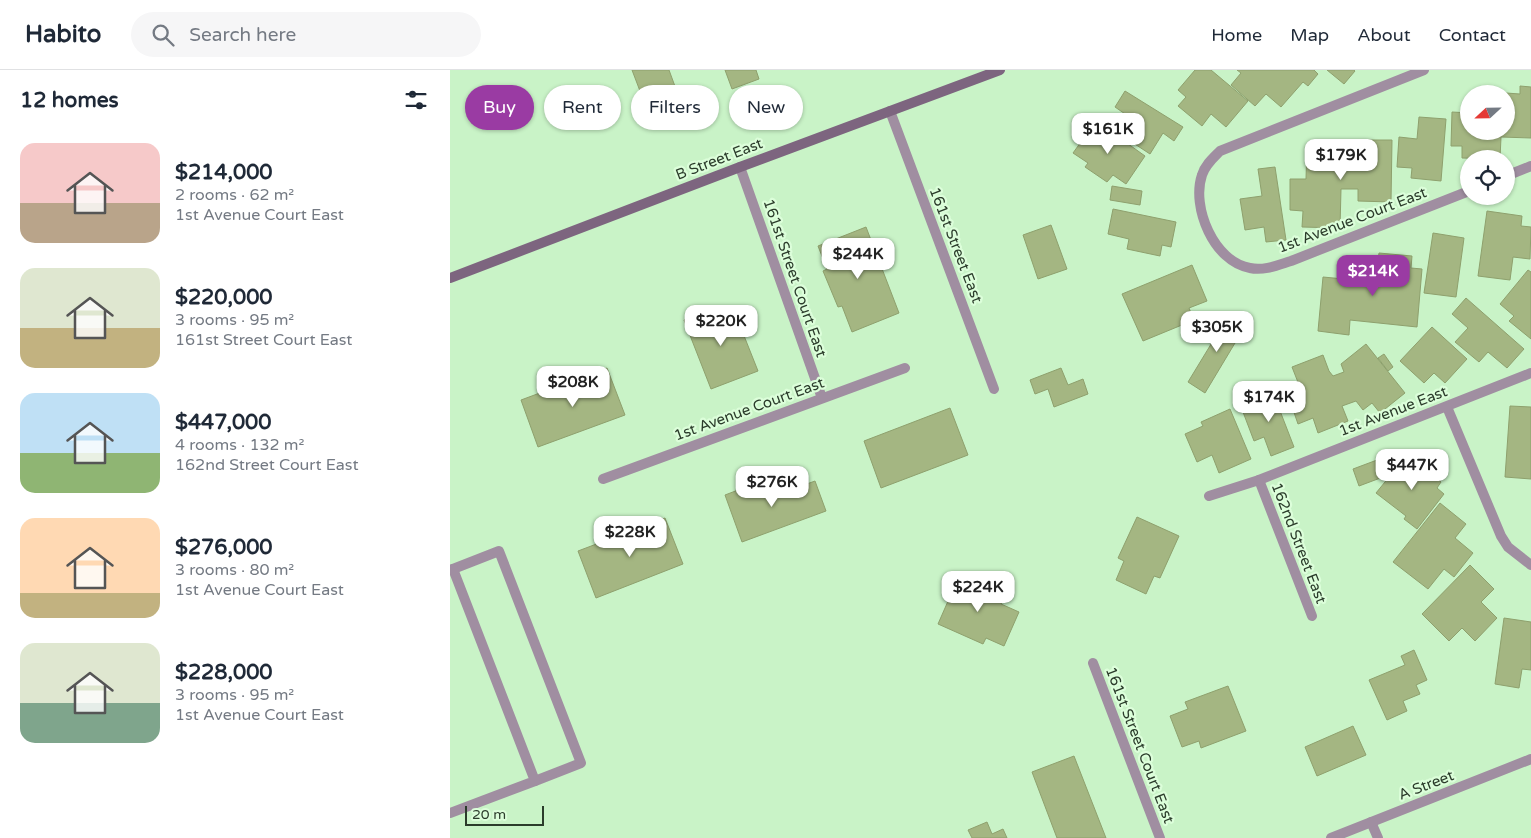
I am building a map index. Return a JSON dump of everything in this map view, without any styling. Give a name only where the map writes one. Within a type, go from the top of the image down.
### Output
[{"type":"street","name":"B Street East","points":[[450,278],[1000,70]]},
{"type":"street","name":"1st Avenue Court East","points":[[1424,70],[1220,151],[1208,162],[1202,174],[1199,187],[1203,217],[1212,240],[1232,261],[1249,268],[1268,268],[1291,262],[1460,195]]},
{"type":"street","name":"161st Street East","points":[[890,111],[994,389]]},
{"type":"street","points":[[1515,172],[1531,166]]},
{"type":"street","name":"161st Street Court East","points":[[740,167],[822,398]]},
{"type":"street","name":"1st Avenue Court East","points":[[603,478],[905,368]]},
{"type":"street","name":"1st Avenue East","points":[[1209,496],[1259,480],[1531,373]]},
{"type":"street","points":[[1447,406],[1501,536],[1508,547],[1529,564]]},
{"type":"street","name":"162nd Street East","points":[[1259,480],[1312,616]]},
{"type":"street","points":[[450,813],[535,781],[581,763],[499,551],[452,570],[535,781]]},
{"type":"street","name":"161st Street Court East","points":[[1093,663],[1160,838]]},
{"type":"street","name":"A Street","points":[[1331,838],[1531,759]]},
{"type":"street","points":[[1371,822],[1378,838]]},
{"type":"building","points":[[632,70],[669,70],[674,85],[638,85]]},
{"type":"building","points":[[725,70],[756,70],[759,79],[743,85],[731,85]]},
{"type":"building","points":[[1195,70],[1211,70],[1248,101],[1226,127],[1211,114],[1202,126],[1178,106],[1186,97],[1178,90]]},
{"type":"building","points":[[1237,70],[1314,70],[1318,74],[1308,86],[1303,82],[1281,107],[1266,94],[1255,106],[1231,85],[1241,73]]},
{"type":"building","points":[[1327,70],[1354,70],[1355,71],[1344,84]]},
{"type":"building","points":[[1520,86],[1531,87],[1531,138],[1515,137],[1515,94],[1520,94]]},
{"type":"building","points":[[1125,91],[1183,127],[1174,141],[1163,133],[1150,154],[1121,135],[1131,118],[1115,107]]},
{"type":"building","points":[[1452,112],[1460,112],[1460,140],[1501,140],[1500,150],[1462,150],[1462,146],[1451,146]]},
{"type":"building","points":[[1419,117],[1446,119],[1441,181],[1411,178],[1412,168],[1397,167],[1399,137],[1417,139]]},
{"type":"building","points":[[1096,121],[1145,156],[1126,184],[1113,175],[1107,182],[1085,167],[1088,163],[1073,153]]},
{"type":"building","points":[[1365,140],[1392,140],[1391,202],[1358,201],[1358,189],[1341,189],[1340,228],[1302,227],[1303,211],[1290,210],[1290,179],[1306,179],[1307,144],[1344,145],[1344,157],[1365,157]]},
{"type":"building","points":[[1275,167],[1286,240],[1266,242],[1264,227],[1245,230],[1240,199],[1262,196],[1258,169]]},
{"type":"building","points":[[1112,186],[1142,191],[1140,205],[1110,200]]},
{"type":"building","points":[[1113,209],[1176,222],[1171,247],[1162,245],[1160,256],[1127,249],[1129,239],[1108,234]]},
{"type":"building","points":[[1487,211],[1522,216],[1521,226],[1531,227],[1530,259],[1513,257],[1510,280],[1478,276]]},
{"type":"building","points":[[1051,225],[1067,269],[1038,279],[1023,235]]},
{"type":"building","points":[[866,227],[899,313],[852,332],[842,306],[838,307],[823,271],[827,269],[818,246]]},
{"type":"building","points":[[1433,233],[1464,238],[1456,297],[1424,293]]},
{"type":"building","points":[[1379,253],[1412,256],[1411,268],[1422,269],[1417,327],[1350,320],[1349,335],[1318,331],[1323,277],[1375,282]]},
{"type":"building","points":[[1192,265],[1207,301],[1189,308],[1194,320],[1143,341],[1122,294]]},
{"type":"building","points":[[1528,270],[1531,272],[1531,339],[1509,321],[1514,316],[1500,304]]},
{"type":"building","points":[[1466,298],[1524,349],[1507,368],[1488,352],[1479,362],[1455,342],[1468,328],[1452,314]]},
{"type":"building","points":[[733,308],[758,371],[711,389],[684,320],[713,309],[715,315]]},
{"type":"building","points":[[1230,313],[1247,323],[1205,393],[1188,382]]},
{"type":"building","points":[[1432,327],[1467,359],[1445,383],[1434,373],[1424,383],[1400,361]]},
{"type":"building","points":[[1366,344],[1405,393],[1380,413],[1372,403],[1363,410],[1356,401],[1342,406],[1348,421],[1318,433],[1313,418],[1298,424],[1288,395],[1301,390],[1292,367],[1323,355],[1333,376],[1344,372],[1341,364]]},
{"type":"building","points":[[1384,354],[1393,367],[1388,371],[1378,358]]},
{"type":"building","points":[[607,368],[625,415],[538,447],[521,400]]},
{"type":"building","points":[[1061,368],[1068,385],[1083,379],[1088,394],[1054,407],[1048,389],[1035,394],[1030,380]]},
{"type":"building","points":[[1270,385],[1294,447],[1271,456],[1264,437],[1254,441],[1243,412],[1260,406],[1254,391]]},
{"type":"building","points":[[1510,406],[1531,407],[1531,479],[1505,477]]},
{"type":"building","points":[[950,408],[968,455],[881,488],[864,441]]},
{"type":"building","points":[[1230,409],[1251,459],[1219,473],[1212,455],[1197,462],[1185,434],[1203,426],[1201,422]]},
{"type":"building","points":[[1407,455],[1441,482],[1437,488],[1444,494],[1417,529],[1404,519],[1406,516],[1376,493]]},
{"type":"building","points":[[1377,460],[1383,477],[1359,486],[1353,469]]},
{"type":"building","points":[[767,479],[774,496],[815,481],[826,511],[742,542],[725,495]]},
{"type":"building","points":[[1440,503],[1466,524],[1455,538],[1473,553],[1454,577],[1444,569],[1428,589],[1393,562]]},
{"type":"building","points":[[1137,517],[1179,536],[1160,578],[1154,576],[1146,594],[1116,580],[1124,561],[1118,558]]},
{"type":"building","points":[[665,518],[683,564],[596,598],[578,551]]},
{"type":"building","points":[[1470,565],[1494,589],[1481,602],[1497,618],[1475,641],[1462,628],[1449,641],[1422,614]]},
{"type":"building","points":[[959,576],[1005,597],[1001,604],[1019,612],[1004,646],[986,638],[983,644],[938,624]]},
{"type":"building","points":[[1504,618],[1531,622],[1531,670],[1522,669],[1519,688],[1495,684]]},
{"type":"building","points":[[1414,650],[1427,680],[1416,685],[1420,694],[1403,701],[1407,711],[1387,720],[1369,680],[1405,665],[1401,656]]},
{"type":"building","points":[[1228,686],[1246,731],[1201,748],[1199,741],[1182,747],[1170,716],[1188,709],[1185,702]]},
{"type":"building","points":[[1353,726],[1366,755],[1317,776],[1305,747]]},
{"type":"building","points":[[1074,756],[1106,838],[1057,838],[1032,772]]},
{"type":"building","points":[[987,822],[992,834],[1003,829],[1007,838],[972,838],[968,830]]}]
